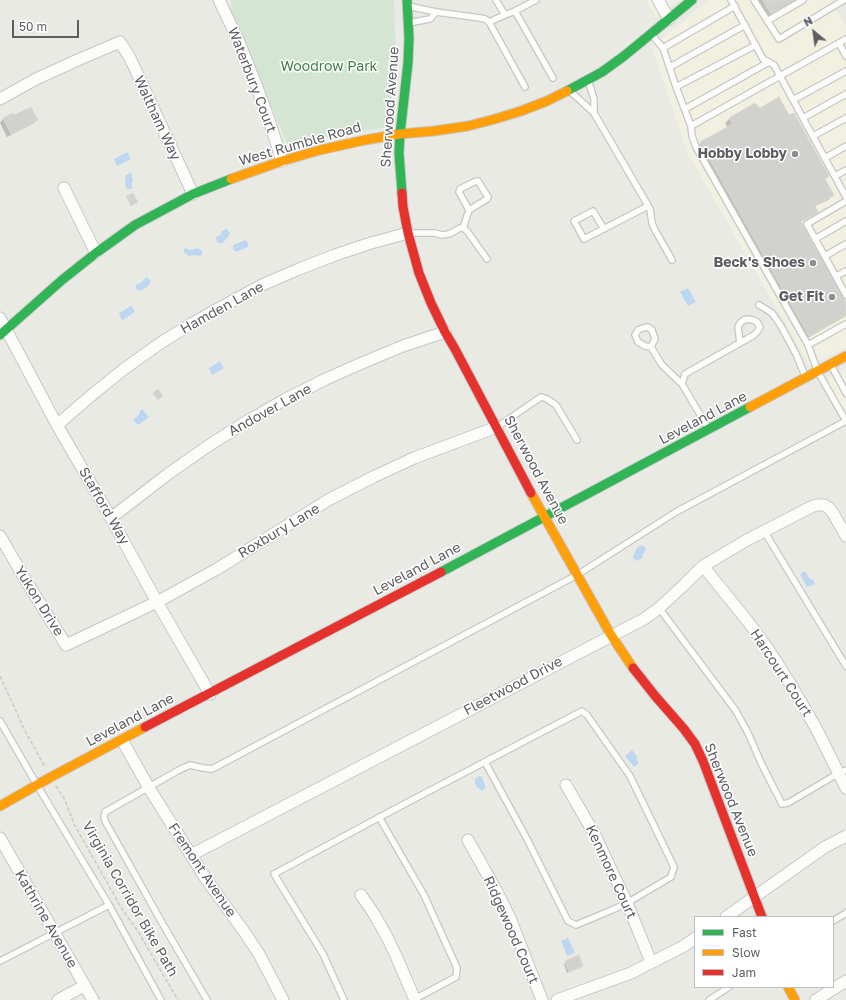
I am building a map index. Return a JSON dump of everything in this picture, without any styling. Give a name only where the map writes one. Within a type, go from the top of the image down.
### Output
[{"type":"street","name":"Waterbury Court","points":[[219,0],[239,42],[255,82],[282,161]]},
{"type":"street","points":[[658,0],[669,19]]},
{"type":"street","name":"West Rumble Road","points":[[3,332],[96,252],[135,225],[193,194],[238,176],[320,150],[400,134],[468,126],[540,104],[602,72],[624,56],[692,0]]},
{"type":"street","name":"Sherwood Avenue","points":[[407,3],[408,62],[400,134],[400,179],[408,233],[419,273],[445,332],[456,349],[544,518],[611,635],[636,672],[684,729],[700,755],[762,916]]},
{"type":"street","name":"Waltham Way","points":[[0,99],[36,79],[120,42],[130,58],[193,194]]},
{"type":"street","points":[[64,188],[96,252]]},
{"type":"street","name":"Hamden Lane","points":[[57,425],[136,360],[191,324],[224,305],[262,285],[299,269],[371,243],[408,233]]},
{"type":"street","name":"Stafford Way","points":[[0,318],[3,332],[111,518],[210,694]]},
{"type":"street","name":"Andover Lane","points":[[111,518],[168,474],[208,446],[286,399],[362,363],[403,346],[445,332]]},
{"type":"street","name":"Leveland Lane","points":[[0,806],[122,740],[544,518],[846,356]]},
{"type":"street","name":"Roxbury Lane","points":[[66,645],[157,602],[217,569],[330,499],[373,477],[414,458],[497,427]]},
{"type":"street","name":"Fleetwood Drive","points":[[191,855],[644,618],[659,608],[704,566],[747,540],[812,506],[824,505],[829,508],[846,536]]},
{"type":"street","name":"Yukon Drive","points":[[0,536],[66,645]]},
{"type":"street","name":"Harcourt Court","points":[[704,566],[749,622],[788,679],[842,772],[846,788]]},
{"type":"street","name":"Fremont Avenue","points":[[122,740],[149,788],[206,880],[259,954],[283,1000]]},
{"type":"street","name":"Kenmore Court","points":[[566,785],[595,835],[627,903],[651,962]]},
{"type":"street","points":[[727,916],[825,847],[846,836]]},
{"type":"street","name":"Kathrine Avenue","points":[[0,838],[93,1000]]},
{"type":"street","name":"Ridgewood Court","points":[[468,840],[510,918],[542,1000]]},
{"type":"street","points":[[361,895],[374,914],[386,936],[397,958],[414,1000]]},
{"type":"street","points":[[557,1000],[631,973],[684,946],[694,939]]},
{"type":"street","points":[[816,1000],[846,980]]},
{"type":"street","points":[[58,1000],[84,986]]},
{"type":"street","points":[[789,988],[795,1000]]},
{"type":"lane","points":[[496,0],[505,15]]},
{"type":"lane","points":[[489,22],[536,0]]},
{"type":"lane","points":[[731,0],[763,59],[774,65],[846,197],[807,224],[846,295]]},
{"type":"lane","points":[[754,0],[779,39],[844,0]]},
{"type":"lane","points":[[767,21],[803,0]]},
{"type":"lane","points":[[407,3],[436,12],[480,18],[489,22],[525,87]]},
{"type":"lane","points":[[663,48],[734,6]]},
{"type":"lane","points":[[515,11],[553,78]]},
{"type":"lane","points":[[408,23],[430,19],[436,12]]},
{"type":"lane","points":[[670,67],[745,25]]},
{"type":"lane","points":[[207,1000],[105,821],[105,812],[178,770],[190,765],[212,769],[577,575],[676,512],[846,421],[818,372],[808,344],[696,147],[692,136],[691,126],[663,48],[651,34]]},
{"type":"lane","points":[[691,126],[846,38]]},
{"type":"lane","points":[[839,42],[846,56]]},
{"type":"lane","points":[[676,87],[756,45]]},
{"type":"lane","points":[[685,109],[769,62]]},
{"type":"lane","points":[[793,100],[846,71]]},
{"type":"lane","points":[[588,80],[594,99],[594,112]]},
{"type":"lane","points":[[569,90],[594,112],[650,209],[652,223],[655,230],[672,260]]},
{"type":"lane","points":[[803,118],[846,94]]},
{"type":"lane","points":[[813,136],[846,118]]},
{"type":"lane","points":[[825,158],[846,146]]},
{"type":"lane","points":[[835,176],[846,170]]},
{"type":"lane","points":[[464,228],[469,210],[459,192],[460,189],[478,181],[488,197],[487,200],[469,210]]},
{"type":"lane","points":[[604,229],[593,211],[574,221],[584,239],[604,229],[648,206]]},
{"type":"lane","points":[[815,239],[846,221]]},
{"type":"lane","points":[[408,233],[435,233],[442,235],[448,234],[460,228],[464,228]]},
{"type":"lane","points":[[464,228],[487,259]]},
{"type":"lane","points":[[825,256],[846,244]]},
{"type":"lane","points":[[836,276],[846,271]]},
{"type":"lane","points":[[759,305],[772,312],[781,326],[796,354],[805,379]]},
{"type":"lane","points":[[682,384],[685,374],[740,343],[758,332],[760,326],[757,322],[748,319],[740,323],[738,327],[740,343]]},
{"type":"lane","points":[[808,344],[846,324]]},
{"type":"lane","points":[[652,347],[662,365],[682,384],[709,430]]},
{"type":"lane","points":[[831,364],[846,391]]},
{"type":"lane","points":[[497,427],[541,397],[556,405],[577,440]]},
{"type":"lane","points":[[764,532],[846,666]]},
{"type":"lane","points":[[659,608],[736,711],[782,804],[788,803],[842,772]]},
{"type":"lane","points":[[344,1000],[323,954],[274,874],[379,817],[582,711],[630,776],[674,868],[671,877],[627,903],[612,910],[576,925],[568,921],[527,839],[485,762]]},
{"type":"lane","points":[[0,721],[109,905],[161,1000]]},
{"type":"lane","points":[[379,817],[424,895],[457,968],[456,977],[414,1000]]},
{"type":"lane","points":[[0,961],[109,905]]},
{"type":"lane","points":[[834,920],[846,913]]},
{"type":"lane","points":[[709,1000],[727,988]]},
{"type":"path","points":[[0,676],[25,731],[46,768]]},
{"type":"path","name":"Virginia Corridor Bike Path","points":[[56,786],[65,800],[74,824],[122,909],[139,933],[178,1000]]},
{"type":"shaded area","points":[[646,0],[680,0],[656,18]]},
{"type":"shaded area","points":[[709,0],[831,0],[846,26],[846,347],[810,366],[688,154],[652,47]]},
{"type":"shaded area","points":[[846,368],[846,415],[826,379]]},
{"type":"green space","name":"Woodrow Park","points":[[231,0],[394,0],[397,64],[388,114],[388,122],[386,126],[288,146],[231,12]]},
{"type":"water","points":[[127,152],[131,159],[117,166],[114,159]]},
{"type":"water","points":[[130,173],[132,174],[133,181],[131,184],[133,188],[127,189],[125,184],[125,176]]},
{"type":"water","points":[[226,229],[230,234],[223,243],[219,243],[216,240],[216,237]]},
{"type":"water","points":[[246,240],[248,247],[236,252],[233,249],[233,245]]},
{"type":"water","points":[[186,248],[190,250],[198,248],[203,253],[200,256],[189,256],[184,252],[184,249]]},
{"type":"water","points":[[147,277],[151,281],[148,286],[139,291],[136,289],[136,285]]},
{"type":"water","points":[[688,288],[696,302],[688,306],[680,292]]},
{"type":"water","points":[[131,306],[135,312],[123,320],[121,319],[119,313]]},
{"type":"water","points":[[220,361],[224,368],[212,375],[209,368]]},
{"type":"water","points":[[142,409],[149,417],[138,425],[133,420],[139,415]]},
{"type":"water","points":[[642,545],[646,548],[642,558],[637,561],[633,558],[633,556],[637,548]]},
{"type":"water","points":[[805,571],[815,584],[807,587],[800,574]]},
{"type":"water","points":[[632,750],[638,758],[636,759],[639,763],[634,767],[626,757],[626,755]]},
{"type":"water","points":[[479,776],[482,777],[485,785],[485,788],[482,791],[476,786],[475,783],[475,779]]},
{"type":"water","points":[[568,938],[575,953],[567,956],[561,941]]},
{"type":"building","points":[[763,0],[796,0],[771,14]]},
{"type":"building","points":[[779,97],[789,115],[794,113],[829,176],[825,179],[834,195],[815,206],[818,212],[801,222],[846,302],[846,315],[809,336],[700,142],[733,124],[729,118],[755,103],[760,108]]},
{"type":"building","points":[[31,107],[38,120],[11,134],[3,118],[13,113],[14,115]]},
{"type":"building","points":[[133,193],[138,202],[131,206],[126,196]]},
{"type":"building","points":[[158,389],[163,396],[158,400],[153,393]]},
{"type":"building","points":[[579,955],[583,966],[569,972],[565,961]]},
{"type":"traffic: fast","points":[[402,193],[399,153],[408,63],[409,38],[407,0]]},
{"type":"traffic: fast","points":[[567,91],[602,72],[624,56],[692,0]]},
{"type":"traffic: fast","points":[[0,335],[62,280],[135,225],[193,194],[231,179]]},
{"type":"traffic: fast","points":[[441,572],[750,407]]},
{"type":"traffic: slow","points":[[231,179],[282,161],[320,150],[400,134],[468,126],[495,119],[547,101],[567,91]]},
{"type":"traffic: slow","points":[[750,407],[846,356]]},
{"type":"traffic: slow","points":[[531,493],[611,635],[633,668]]},
{"type":"traffic: slow","points":[[0,806],[145,727]]},
{"type":"traffic: slow","points":[[789,988],[795,1000]]},
{"type":"traffic: jam","points":[[402,193],[408,233],[419,273],[431,303],[531,493]]},
{"type":"traffic: jam","points":[[145,727],[441,572]]},
{"type":"traffic: jam","points":[[633,668],[695,744],[703,761],[762,916]]},
{"type":"place","name":"Hobby Lobby","points":[[795,154]]},
{"type":"place","name":"Beck's Shoes","points":[[813,263]]},
{"type":"place","name":"Get Fit","points":[[832,297]]}]
